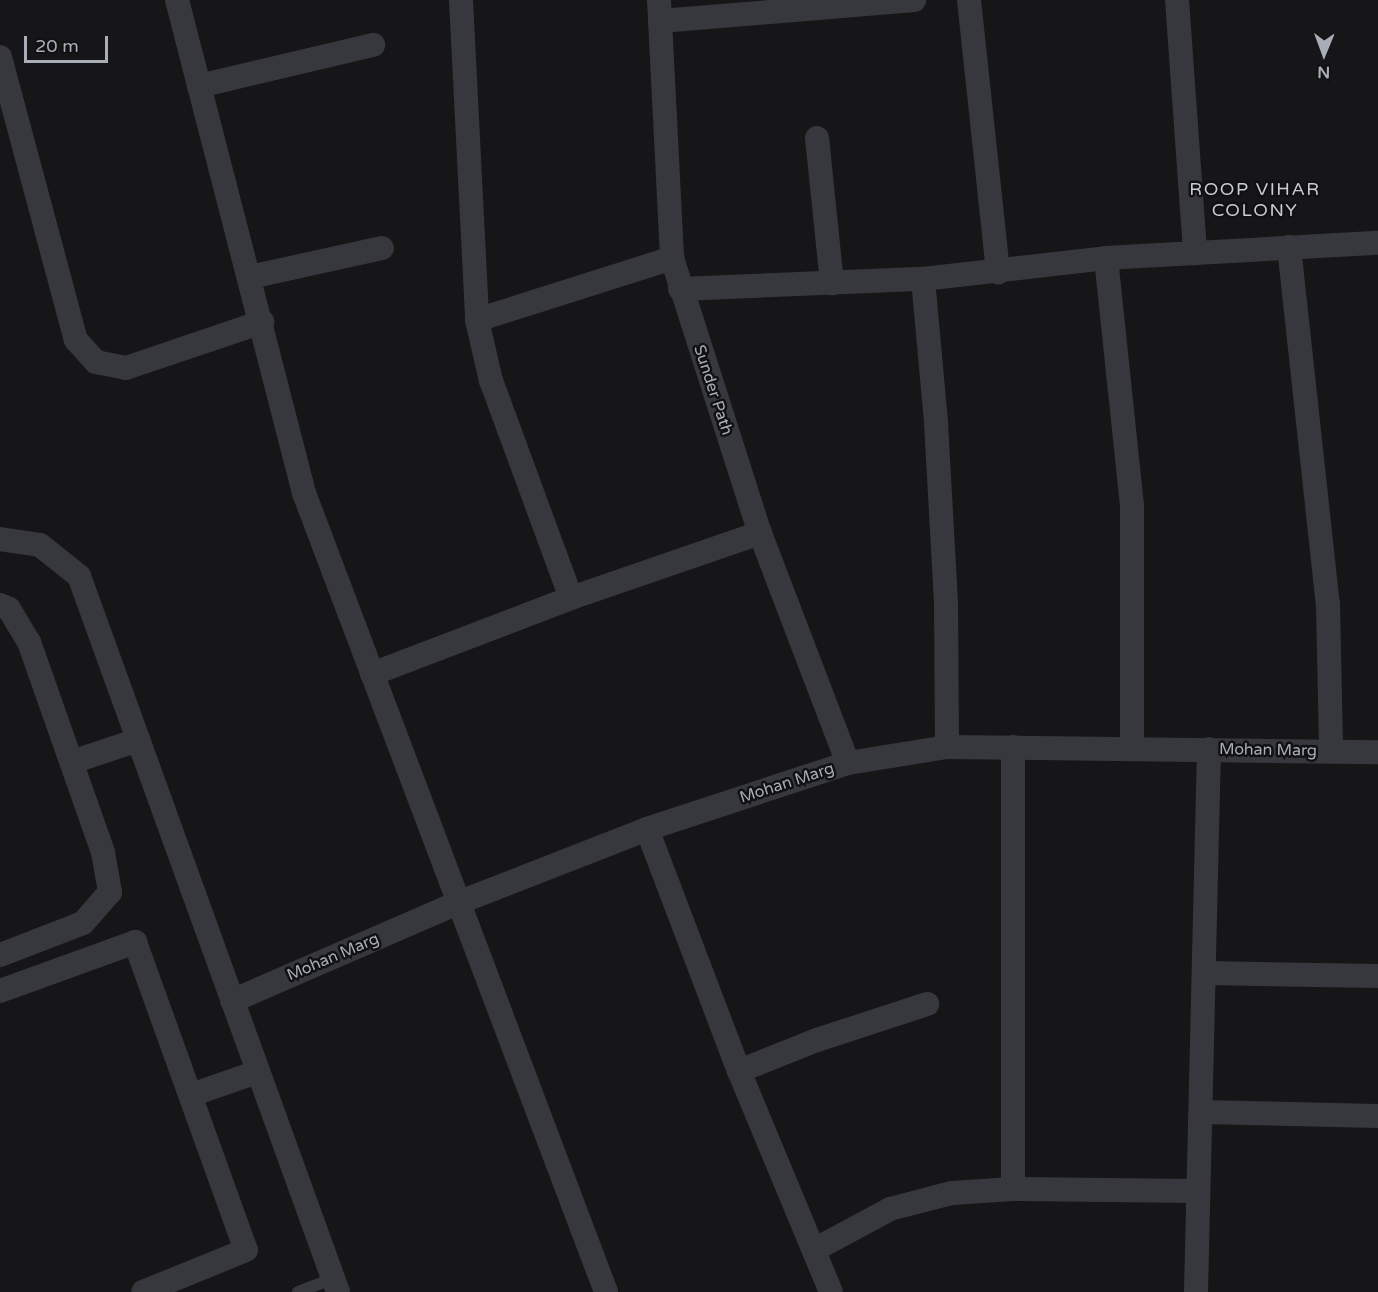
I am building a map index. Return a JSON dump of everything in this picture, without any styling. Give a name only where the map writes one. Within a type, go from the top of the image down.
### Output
[{"type":"street","points":[[177,0],[262,322],[304,493],[606,1292]]},
{"type":"street","points":[[461,0],[477,320],[491,381],[571,598]]},
{"type":"street","points":[[660,10],[904,0]]},
{"type":"street","points":[[969,0],[998,272]]},
{"type":"street","points":[[1177,0],[1195,254]]},
{"type":"street","name":"Sunder Path","points":[[660,10],[672,258],[680,289],[760,533],[848,764]]},
{"type":"street","points":[[199,86],[373,45]]},
{"type":"street","points":[[0,57],[76,340],[96,362],[126,368],[262,322]]},
{"type":"street","points":[[817,138],[832,282]]},
{"type":"street","points":[[680,289],[923,279],[1106,258],[1378,243]]},
{"type":"street","points":[[1289,247],[1328,604],[1331,751]]},
{"type":"street","points":[[250,278],[382,248]]},
{"type":"street","points":[[477,320],[672,258]]},
{"type":"street","points":[[1106,258],[1132,505],[1132,746]]},
{"type":"street","points":[[923,279],[936,423],[946,603],[947,747]]},
{"type":"street","points":[[372,674],[571,598],[760,533]]},
{"type":"street","points":[[0,539],[40,545],[79,576],[335,1286]]},
{"type":"street","points":[[0,605],[9,609],[29,642],[103,852],[110,892],[83,923],[0,955]]},
{"type":"street","points":[[72,762],[138,740]]},
{"type":"street","name":"Mohan Marg","points":[[232,1001],[460,902],[647,829],[848,764],[947,747],[1132,746],[1378,752]]},
{"type":"street","points":[[1013,747],[1013,1189]]},
{"type":"street","points":[[1196,1292],[1196,1191],[1201,1112],[1209,749]]},
{"type":"street","points":[[647,829],[739,1071],[831,1292]]},
{"type":"street","points":[[0,991],[135,942],[246,1250],[142,1292]]},
{"type":"street","points":[[1205,973],[1378,976]]},
{"type":"street","points":[[739,1071],[817,1040],[927,1004]]},
{"type":"street","points":[[191,1095],[257,1072]]},
{"type":"street","points":[[1201,1112],[1378,1116]]},
{"type":"street","points":[[814,1251],[890,1209],[952,1193],[1013,1189],[1196,1191]]},
{"type":"lane","points":[[298,1292],[335,1286]]},
{"type":"district","name":"ROOP VIHAR COLONY","points":[[1255,200]]}]
